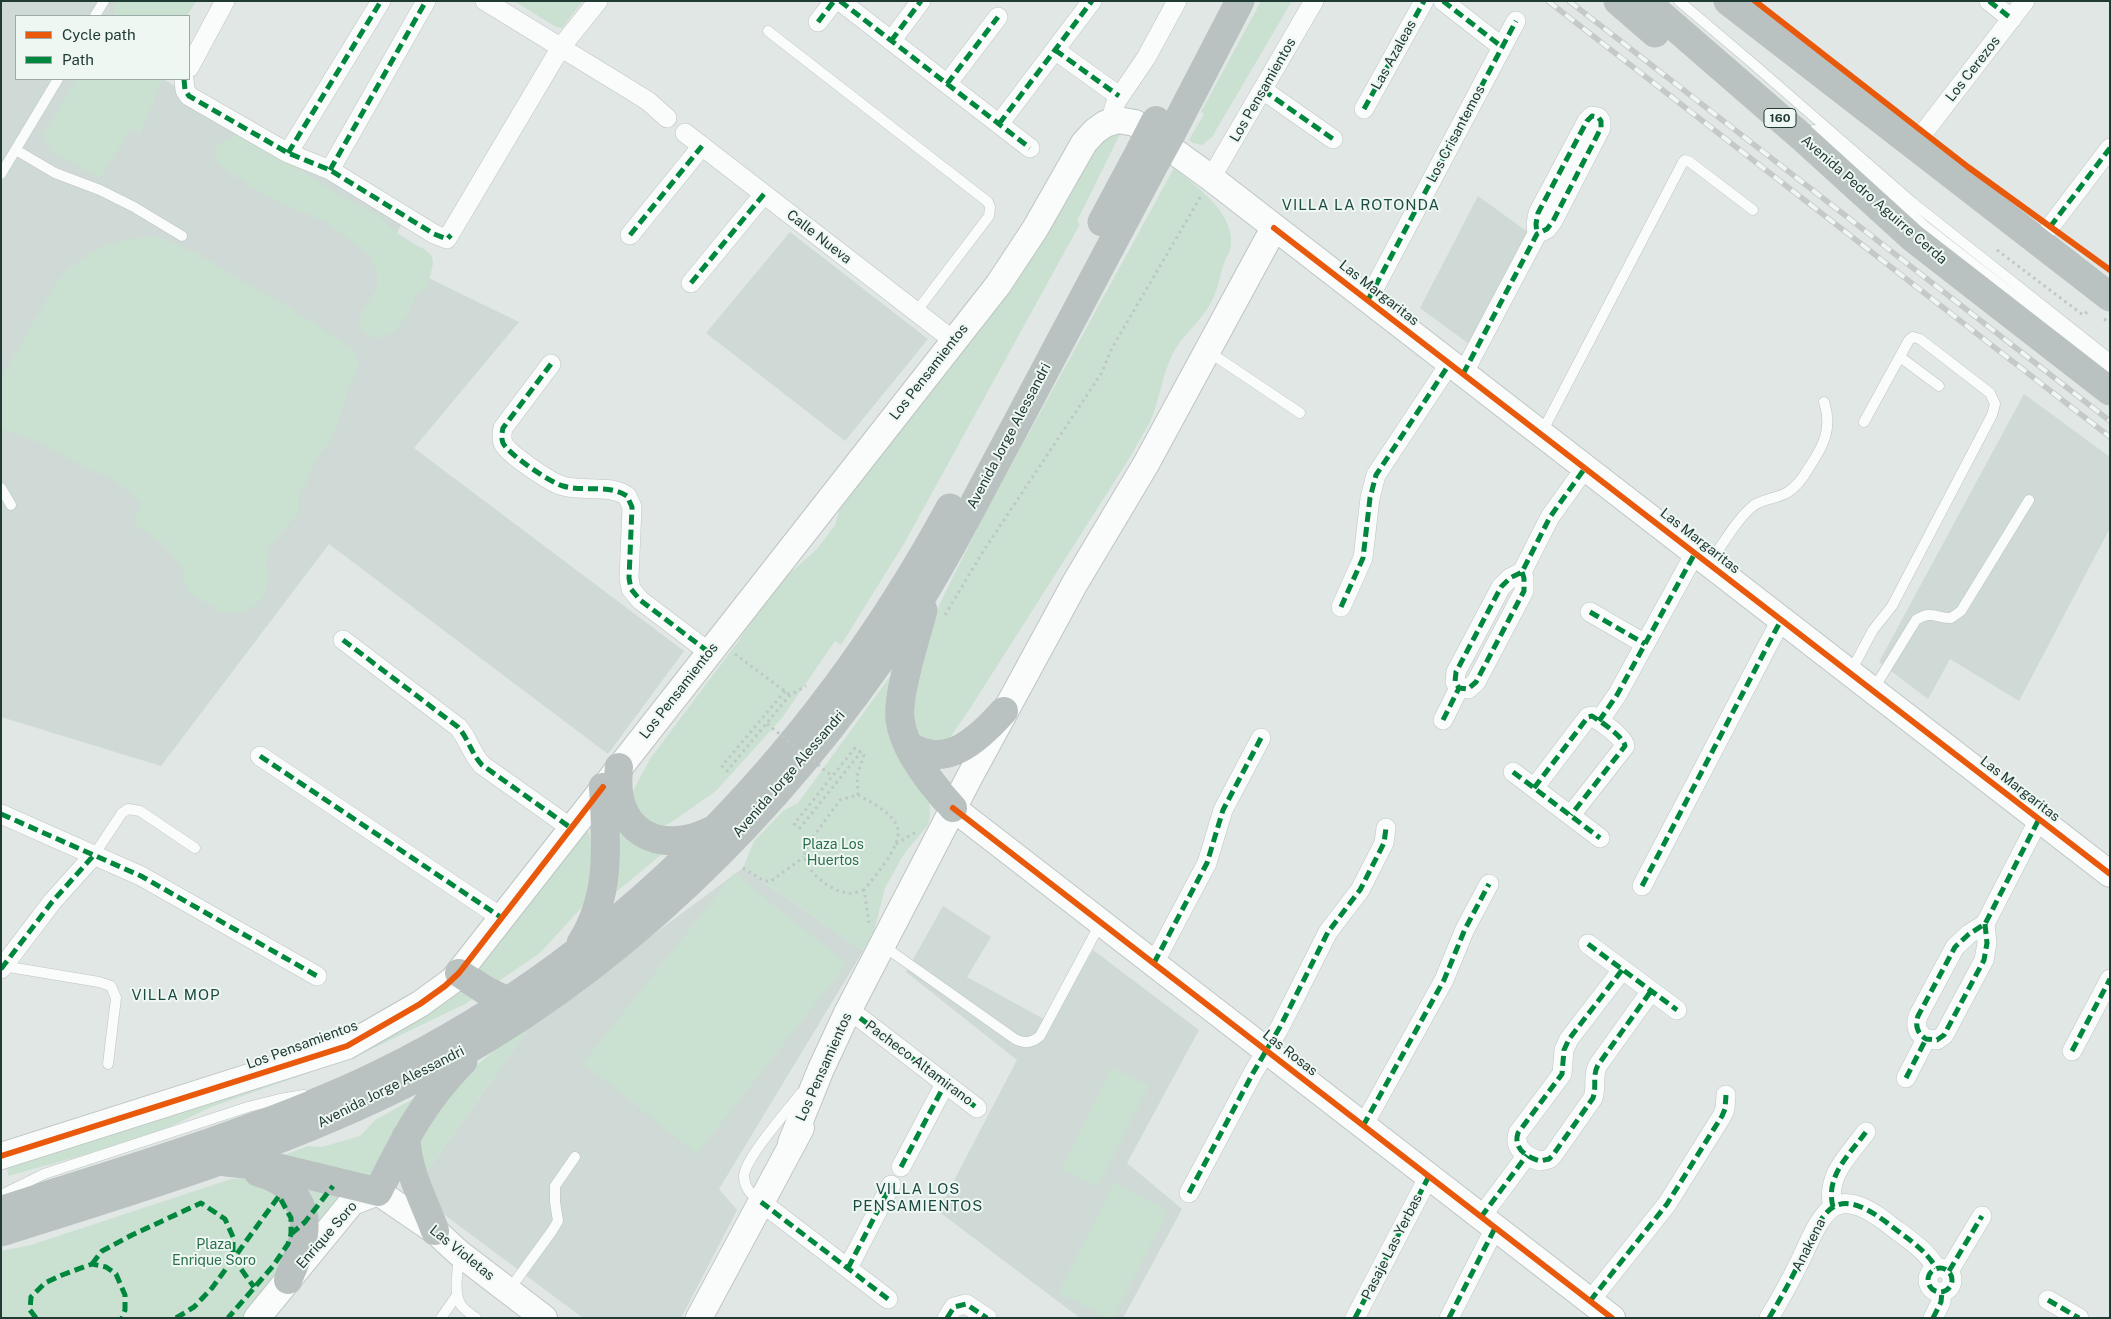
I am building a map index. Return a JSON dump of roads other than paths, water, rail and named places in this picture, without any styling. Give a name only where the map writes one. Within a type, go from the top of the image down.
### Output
[{"type":"highway","name":"Avenida Jorge Alessandri","points":[[1164,126],[1219,1]]},
{"type":"highway","name":"Avenida Jorge Alessandri","points":[[1,1210],[224,1137],[350,1088],[427,1049],[507,1001],[573,954],[647,894],[716,829],[764,778],[807,727],[864,650],[894,604],[1164,126],[1240,1]]},
{"type":"highway","name":"Avenida Pedro Aguirre Cerda","points":[[1618,1],[1659,8],[1745,110],[1834,181],[1913,238],[2110,391]]},
{"type":"highway","points":[[1728,1],[2110,297]]},
{"type":"highway","name":"Avenida Jorge Alessandri","points":[[1,1232],[218,1162],[309,1128],[421,1076],[490,1036],[534,1007],[618,944],[688,884],[740,832],[798,768],[851,701],[905,624],[932,580],[1147,157]]},
{"type":"highway","points":[[932,580],[918,628],[900,705],[899,717],[901,730],[924,771],[958,812]]},
{"type":"highway","points":[[909,746],[917,751],[932,754],[955,751],[981,734],[1004,711]]},
{"type":"highway","points":[[619,766],[618,789],[623,811],[633,827],[641,833],[660,839],[682,840],[694,838],[716,829]]},
{"type":"highway","points":[[573,954],[590,928],[601,899],[605,881],[606,846],[602,787]]},
{"type":"highway","points":[[459,973],[485,990],[507,1001]]},
{"type":"highway","points":[[218,1162],[275,1167],[378,1192],[413,1123],[435,1092],[452,1072],[490,1036]]},
{"type":"highway","points":[[406,1136],[407,1156],[413,1178],[435,1231]]},
{"type":"highway","points":[[218,1162],[281,1180],[301,1206],[305,1222],[305,1234],[300,1253],[288,1280]]},
{"type":"main road","name":"Las Margaritas","points":[[1110,122],[1127,120],[1135,123],[1211,178],[2110,874]]},
{"type":"main road","name":"Los Pensamientos","points":[[1,1156],[347,1046],[420,1004],[459,973],[602,787],[954,341],[1020,253],[1084,143],[1095,131],[1110,122]]},
{"type":"main road","name":"Los Pensamientos","points":[[958,812],[1004,711],[1098,542],[1146,464],[1274,228]]},
{"type":"main road","name":"Los Pensamientos","points":[[699,1318],[791,1143],[860,1018],[888,949],[958,812],[1125,513],[1146,464]]},
{"type":"main road","name":"Las Rosas","points":[[958,812],[1612,1318]]},
{"type":"main road","name":"Los Pensamientos","points":[[791,1143],[821,1069],[847,1012],[888,949]]},
{"type":"main road","name":"Las Violetas","points":[[378,1192],[435,1231],[459,1253],[544,1318]]},
{"type":"main road","name":"Enrique Soro","points":[[257,1318],[352,1202],[360,1197],[378,1192]]},
{"type":"main road","name":"Enrique Soro","points":[[280,1318],[378,1192]]},
{"type":"street","points":[[190,66],[225,1]]},
{"type":"street","points":[[288,153],[381,1]]},
{"type":"street","points":[[330,170],[426,1]]},
{"type":"street","points":[[485,1],[648,101],[667,118]]},
{"type":"street","points":[[184,80],[185,90],[189,96],[288,153],[330,170],[434,234],[447,239],[561,47],[598,1]]},
{"type":"street","points":[[818,22],[834,1]]},
{"type":"street","points":[[840,1],[1030,148]]},
{"type":"street","points":[[891,40],[921,1]]},
{"type":"street","points":[[999,124],[1092,1]]},
{"type":"street","points":[[1110,122],[1113,107],[1119,96],[1146,58],[1177,1]]},
{"type":"street","name":"Los Pensamientos","points":[[1211,178],[1314,1]]},
{"type":"street","name":"Las Azaleas","points":[[1364,109],[1424,1]]},
{"type":"street","points":[[1443,1],[1502,47]]},
{"type":"street","points":[[1989,1],[2012,19]]},
{"type":"street","name":"Los Cerezos","points":[[1921,136],[2025,1]]},
{"type":"street","points":[[947,84],[998,17]]},
{"type":"street","name":"Los Crisantemos","points":[[1368,300],[1516,21]]},
{"type":"street","points":[[1055,50],[1119,96]]},
{"type":"street","points":[[1263,90],[1333,139]]},
{"type":"street","points":[[1341,607],[1363,558],[1367,540],[1370,498],[1376,475],[1457,369],[1537,234],[1547,229],[1553,221],[1601,128],[1601,121],[1598,117],[1592,116],[1587,121],[1538,213],[1537,234]]},
{"type":"street","name":"Calle Nueva","points":[[685,133],[954,341]]},
{"type":"street","points":[[630,235],[702,146]]},
{"type":"street","points":[[2050,227],[2110,148]]},
{"type":"street","points":[[690,283],[764,194]]},
{"type":"street","points":[[551,364],[503,428],[503,444],[510,452],[561,486],[618,491],[627,496],[632,507],[629,578],[631,589],[640,600],[714,647]]},
{"type":"street","points":[[1444,720],[1459,688],[1468,689],[1476,682],[1524,591],[1525,584],[1522,572],[1550,517],[1586,468]]},
{"type":"street","points":[[1599,721],[1617,695],[1645,644],[1702,558]]},
{"type":"street","points":[[1590,612],[1645,644]]},
{"type":"street","points":[[1642,886],[1782,620]]},
{"type":"street","points":[[343,640],[458,727],[482,765],[571,828]]},
{"type":"street","points":[[1534,788],[1588,717],[1592,716],[1599,721],[1624,741],[1625,746],[1571,815]]},
{"type":"street","points":[[1154,963],[1207,863],[1223,810],[1262,738]]},
{"type":"street","points":[[260,756],[502,918]]},
{"type":"street","points":[[1513,772],[1600,838]]},
{"type":"street","points":[[1,814],[141,876],[317,976]]},
{"type":"street","points":[[1985,924],[1987,944],[1984,960],[1944,1035],[1937,1040],[1926,1039],[1918,1031],[1916,1021],[1918,1016],[1956,947],[1968,934],[1985,924],[2039,819]]},
{"type":"street","points":[[1189,1193],[1280,1027],[1328,932],[1360,890],[1384,842],[1386,828]]},
{"type":"street","points":[[2,967],[52,902],[94,855]]},
{"type":"street","points":[[1363,1126],[1444,980],[1465,929],[1489,884]]},
{"type":"street","points":[[1588,944],[1676,1010]]},
{"type":"street","points":[[1622,970],[1569,1039],[1564,1050],[1562,1074],[1518,1133],[1516,1138],[1518,1147],[1527,1156],[1545,1161],[1553,1154],[1593,1098],[1595,1089],[1594,1073],[1598,1064],[1651,991]]},
{"type":"street","points":[[2072,1051],[2110,979]]},
{"type":"street","name":"Pacheco Altamirano","points":[[860,1018],[978,1108]]},
{"type":"street","points":[[1906,1078],[1926,1039]]},
{"type":"street","points":[[901,1167],[946,1084]]},
{"type":"street","points":[[1590,1301],[1667,1204],[1722,1116],[1725,1109],[1726,1094]]},
{"type":"street","points":[[1834,1207],[1831,1194],[1833,1180],[1840,1166],[1866,1132]]},
{"type":"street","points":[[1449,1318],[1488,1222],[1527,1156]]},
{"type":"street","name":"Pasaje Las Yerbas","points":[[1356,1318],[1428,1176]]},
{"type":"street","points":[[848,1268],[891,1185]]},
{"type":"street","points":[[761,1202],[888,1299]]},
{"type":"street","name":"Anakena","points":[[1769,1318],[1790,1282],[1819,1220],[1834,1207],[1846,1204],[1868,1209],[1943,1269]]},
{"type":"street","points":[[1933,1318],[1941,1302],[1942,1292],[1933,1290],[1928,1282],[1929,1273],[1943,1269],[1982,1216]]},
{"type":"street","points":[[2048,1300],[2079,1318]]},
{"type":"street","points":[[948,1318],[954,1307],[960,1304],[972,1306],[983,1317]]},
{"type":"lane","points":[[96,15],[104,1]]},
{"type":"lane","points":[[1659,8],[1752,62],[1913,203],[2110,359]]},
{"type":"lane","points":[[1659,8],[1926,227],[2110,372]]},
{"type":"lane","points":[[768,31],[988,202],[990,212],[986,220],[916,312]]},
{"type":"lane","points":[[1,174],[57,80]]},
{"type":"lane","points":[[16,150],[55,173],[100,190],[134,207],[182,236]]},
{"type":"lane","points":[[1541,434],[1682,162],[1690,162],[1752,210]]},
{"type":"lane","points":[[1850,673],[1873,630],[1892,606],[1994,410],[1995,404],[1990,393],[1916,337],[1910,338],[1864,422]]},
{"type":"lane","points":[[1208,351],[1300,413]]},
{"type":"lane","points":[[1900,357],[1939,386]]},
{"type":"lane","points":[[1702,558],[1753,507],[1766,499],[1788,492],[1801,480],[1825,441],[1828,423],[1824,402]]},
{"type":"lane","points":[[1,488],[11,505]]},
{"type":"lane","points":[[1873,691],[1916,620],[1926,615],[1934,614],[1951,618],[1961,612],[2029,500]]},
{"type":"lane","points":[[94,855],[122,813],[128,809],[140,812],[196,848]]},
{"type":"lane","points":[[888,949],[1015,1039],[1025,1043],[1036,1040],[1043,1031],[1101,923]]},
{"type":"lane","points":[[2,967],[99,982],[111,986],[116,998],[108,1064]]},
{"type":"lane","points":[[761,1202],[746,1188],[744,1175],[747,1165],[772,1130],[821,1069]]},
{"type":"lane","points":[[1,1195],[44,1174],[248,1108],[280,1099],[350,1088]]},
{"type":"lane","points":[[508,1290],[552,1231],[558,1220],[554,1202],[555,1186],[575,1157]]},
{"type":"lane","points":[[459,1253],[457,1295],[461,1305],[476,1318]]},
{"type":"lane","points":[[441,1318],[457,1295]]},
{"type":"railway","points":[[1548,1],[2110,437]]},
{"type":"railway","points":[[1569,1],[2110,421]]},
{"type":"district","name":"VILLA LA ROTONDA","points":[[1361,205]]},
{"type":"district","name":"VILLA MOP","points":[[176,995]]},
{"type":"district","name":"VILLA LOS PENSAMIENTOS","points":[[918,1198]]},
{"type":"park label","name":"Plaza Los Huertos","points":[[833,854]]},
{"type":"park label","name":"Plaza Enrique Soro","points":[[214,1254]]}]
